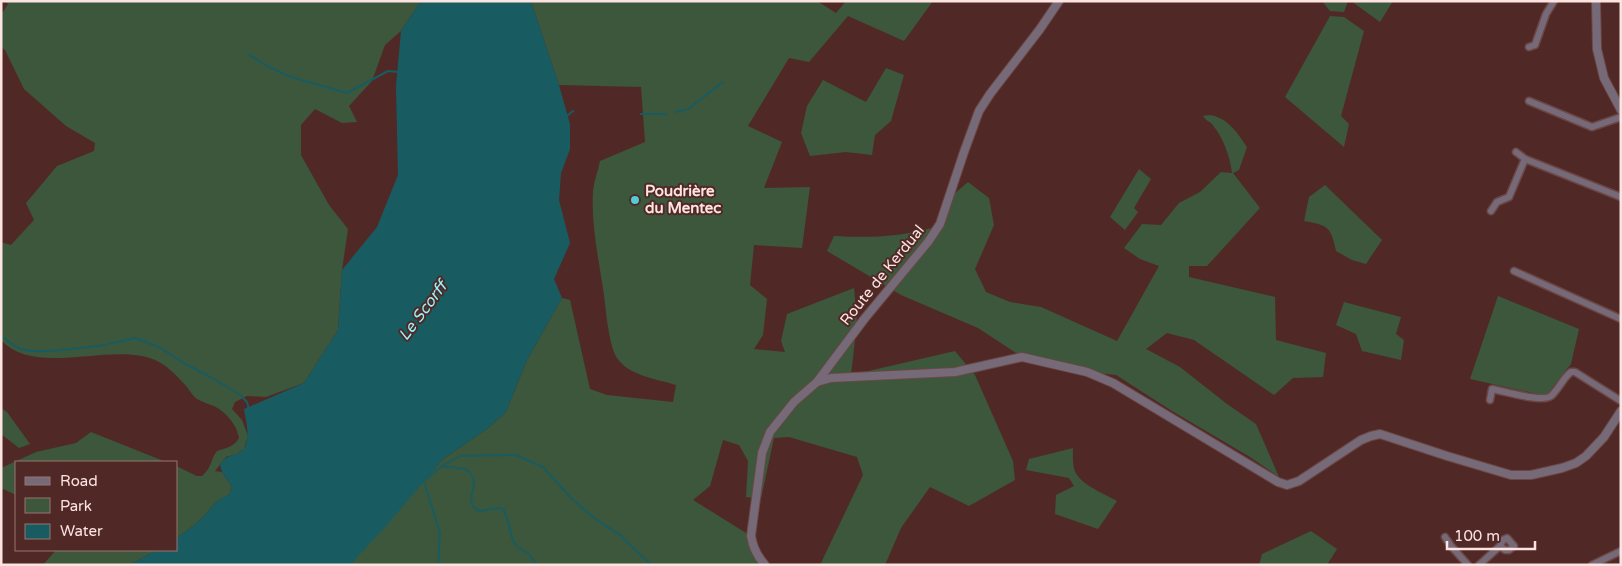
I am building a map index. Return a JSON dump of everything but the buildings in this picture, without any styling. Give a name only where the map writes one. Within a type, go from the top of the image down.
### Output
[{"type":"street","name":"Route de Kerdual","points":[[765,565],[758,558],[751,536],[752,515],[762,452],[770,432],[794,402],[817,382],[865,318],[928,242],[940,224],[979,111],[1059,1]]},
{"type":"street","points":[[1529,47],[1536,45],[1546,14],[1554,1]]},
{"type":"street","points":[[1596,1],[1597,50],[1604,78],[1621,110]]},
{"type":"street","points":[[1529,102],[1592,127],[1621,117]]},
{"type":"street","points":[[1516,152],[1525,159],[1621,197]]},
{"type":"street","points":[[1490,211],[1497,202],[1509,197],[1525,159]]},
{"type":"street","points":[[1514,271],[1621,319]]},
{"type":"street","points":[[817,382],[831,378],[955,372],[1013,358],[1028,358],[1087,372],[1102,378],[1278,482],[1287,484],[1299,481],[1362,440],[1380,434],[1511,475],[1531,474],[1562,468],[1576,462],[1596,447],[1621,411]]},
{"type":"street","points":[[1490,400],[1492,389],[1535,398],[1546,398],[1551,396],[1571,372],[1576,372],[1621,401]]},
{"type":"street","points":[[1445,537],[1468,565]]},
{"type":"street","points":[[1479,565],[1500,546]]},
{"type":"street","points":[[1592,565],[1621,551]]},
{"type":"green space","points":[[5,1],[421,1],[401,31],[385,45],[372,81],[349,106],[357,122],[342,123],[315,109],[301,125],[301,155],[329,205],[348,229],[342,270],[338,330],[304,383],[266,397],[247,396],[235,402],[232,409],[242,420],[248,436],[244,449],[237,454],[226,457],[215,471],[222,472],[232,487],[229,495],[217,502],[199,521],[178,537],[178,467],[197,476],[202,476],[208,469],[217,451],[227,448],[237,441],[239,438],[236,428],[227,415],[214,406],[197,399],[184,383],[164,365],[155,360],[137,355],[118,354],[54,358],[34,356],[16,351],[1,340],[1,242],[11,245],[34,220],[26,203],[57,166],[94,151],[95,143],[66,126],[24,89],[5,50],[1,47],[1,15],[8,4]]},
{"type":"green space","points":[[531,1],[817,1],[836,13],[846,1],[933,1],[904,41],[848,16],[809,62],[789,58],[748,126],[782,142],[764,188],[810,187],[802,248],[754,245],[750,285],[767,299],[763,335],[754,349],[785,352],[781,341],[787,314],[854,288],[857,322],[851,375],[955,351],[975,375],[1013,461],[1015,480],[969,506],[930,487],[901,528],[885,565],[820,565],[863,475],[857,457],[789,437],[774,438],[761,499],[746,497],[748,461],[739,445],[723,440],[710,486],[693,500],[751,536],[765,565],[349,565],[443,459],[487,429],[506,412],[527,360],[562,298],[570,300],[590,389],[607,395],[673,402],[676,385],[636,373],[622,364],[614,353],[608,328],[594,230],[593,191],[600,161],[645,142],[641,87],[559,85]]},
{"type":"green space","points":[[1322,1],[1348,1],[1344,12],[1330,11]]},
{"type":"green space","points":[[1351,1],[1393,1],[1380,22]]},
{"type":"green space","points":[[1330,16],[1344,17],[1364,31],[1341,116],[1349,124],[1344,147],[1285,97]]},
{"type":"green space","points":[[886,68],[904,75],[891,121],[875,135],[872,155],[846,152],[810,156],[801,133],[807,106],[823,80],[866,102]]},
{"type":"green space","points":[[1209,115],[1226,122],[1247,147],[1239,170],[1233,173],[1260,208],[1207,266],[1189,266],[1189,277],[1275,297],[1276,340],[1326,353],[1323,377],[1293,378],[1274,395],[1194,340],[1167,333],[1146,349],[1180,367],[1256,424],[1279,477],[1250,457],[1116,375],[1087,372],[1022,357],[978,328],[901,295],[827,251],[834,236],[883,236],[932,228],[954,194],[968,182],[989,198],[994,225],[975,269],[986,292],[1010,302],[1041,307],[1117,341],[1159,266],[1140,259],[1124,248],[1142,224],[1161,225],[1179,203],[1200,192],[1221,172],[1232,173],[1230,160],[1223,141],[1212,124],[1203,116]]},
{"type":"green space","points":[[1139,169],[1151,179],[1134,208],[1138,212],[1125,230],[1110,217]]},
{"type":"green space","points":[[1325,185],[1382,240],[1366,264],[1352,260],[1336,251],[1327,228],[1304,221],[1309,197]]},
{"type":"green space","points":[[1498,296],[1579,329],[1571,364],[1546,396],[1470,379]]},
{"type":"green space","points":[[1344,302],[1401,317],[1396,334],[1404,340],[1401,360],[1362,351],[1356,334],[1336,325]]},
{"type":"green space","points":[[1,408],[7,412],[30,444],[19,448],[1,434]]},
{"type":"green space","points":[[91,432],[164,461],[16,461],[36,452],[76,443]]},
{"type":"green space","points":[[1073,448],[1074,469],[1080,479],[1095,490],[1117,501],[1098,529],[1055,514],[1056,495],[1074,486],[1069,478],[1026,470],[1029,459]]},
{"type":"green space","points":[[15,462],[15,495],[1,488],[1,468]]},
{"type":"green space","points":[[1311,531],[1337,549],[1327,565],[1259,565],[1262,554]]},
{"type":"green space","points":[[55,551],[155,551],[129,565],[43,565]]},
{"type":"water","name":"Le Scorff","points":[[421,1],[531,1],[570,124],[570,149],[561,173],[559,200],[570,243],[554,279],[562,298],[527,360],[506,412],[487,429],[443,459],[350,565],[129,565],[155,551],[178,551],[178,537],[199,521],[217,502],[229,495],[232,487],[222,472],[220,465],[225,459],[242,451],[245,446],[248,434],[244,409],[304,383],[338,330],[342,270],[377,227],[398,175],[396,86],[401,31]]},
{"type":"waterway","points":[[248,54],[269,67],[291,77],[347,93],[388,71],[399,72]]},
{"type":"waterway","points":[[675,112],[688,109],[723,82]]},
{"type":"waterway","points":[[567,116],[573,111]]},
{"type":"waterway","points":[[641,114],[666,114]]},
{"type":"waterway","points":[[1,336],[18,348],[28,351],[62,350],[106,345]]},
{"type":"waterway","points":[[109,344],[135,338],[159,347],[239,394],[247,402],[249,409]]},
{"type":"waterway","points":[[424,481],[442,466],[460,456],[516,455],[543,467],[571,498],[594,518],[620,535],[651,565]]},
{"type":"waterway","points":[[442,466],[465,469],[470,473],[474,482],[471,499],[473,506],[479,511],[494,508],[503,509],[513,541],[519,548],[529,554],[536,565]]},
{"type":"waterway","points":[[424,482],[440,533],[438,565]]},
{"type":"place","name":"Poudrière du Mentec","points":[[635,200]]}]
